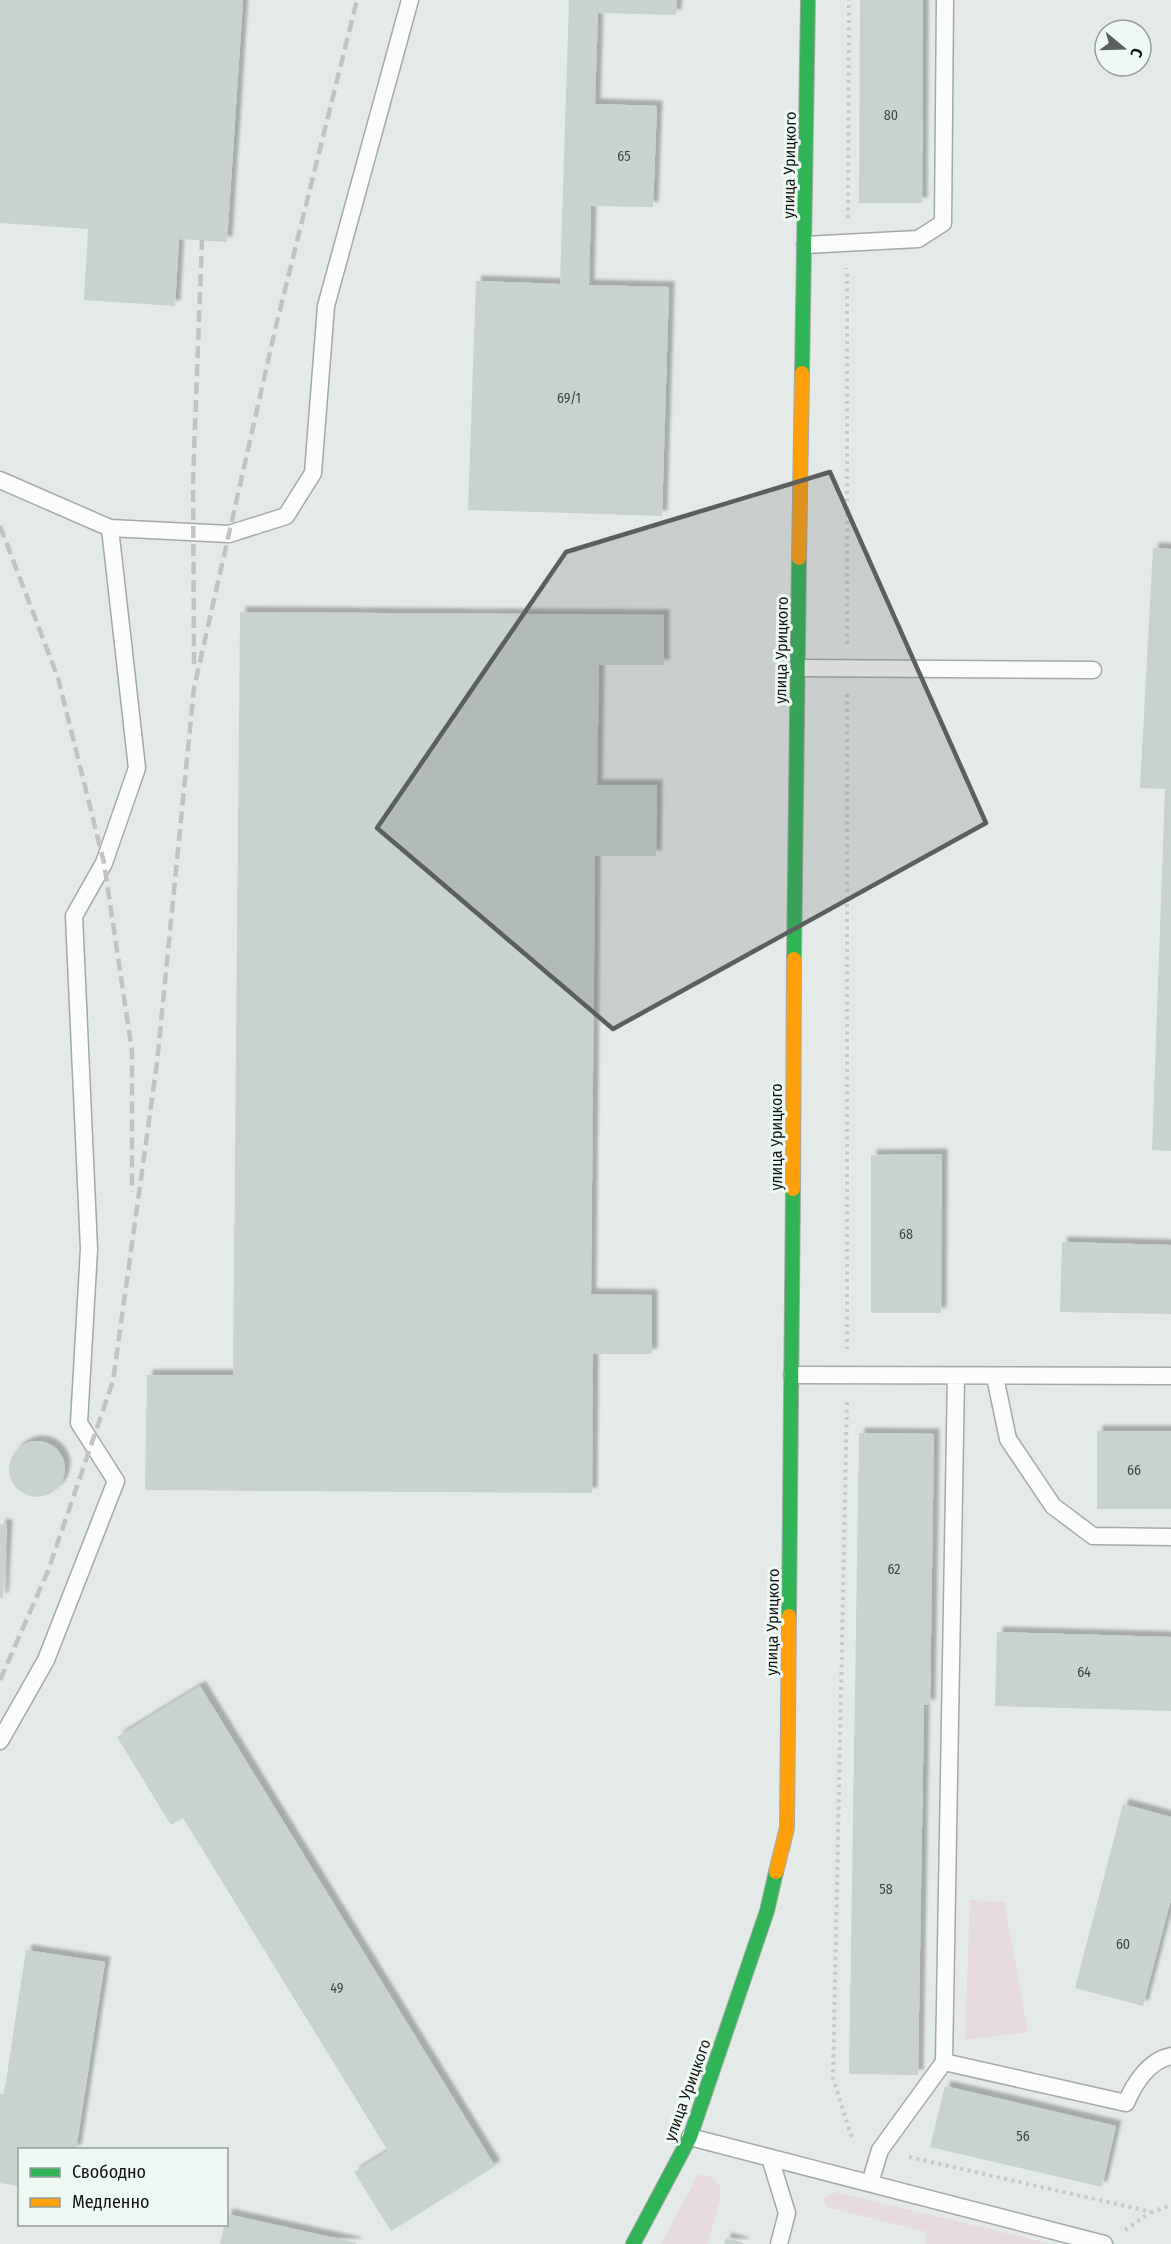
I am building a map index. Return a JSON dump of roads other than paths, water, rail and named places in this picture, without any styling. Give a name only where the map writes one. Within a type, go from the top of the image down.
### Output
[{"type":"street","name":"улица Урицкого","points":[[633,2244],[690,2137],[767,1911],[787,1828],[797,668],[808,0]]},
{"type":"lane","points":[[0,480],[110,528],[229,534],[286,516],[313,473],[326,306],[411,0]]},
{"type":"lane","points":[[805,245],[918,239],[943,223],[945,0]]},
{"type":"lane","points":[[0,1741],[46,1660],[116,1481],[93,1440],[79,1423],[89,1249],[74,916],[104,862],[137,768],[110,528]]},
{"type":"lane","points":[[797,668],[1093,670]]},
{"type":"lane","points":[[792,1376],[847,1374],[956,1377],[1171,1376]]},
{"type":"lane","points":[[870,2184],[880,2150],[944,2061],[956,1377]]},
{"type":"lane","points":[[995,1377],[1008,1439],[1053,1506],[1093,1536],[1171,1537]]},
{"type":"lane","points":[[944,2061],[1126,2103],[1135,2082],[1164,2057],[1171,2056]]},
{"type":"lane","points":[[690,2137],[1104,2244]]},
{"type":"lane","points":[[770,2158],[788,2213],[779,2244]]},
{"type":"railway","points":[[0,1680],[48,1571],[113,1381],[157,1063],[194,688],[276,326],[357,0]]},
{"type":"railway","points":[[194,664],[193,479],[202,240]]},
{"type":"railway","points":[[0,526],[58,678],[104,863],[132,1051],[132,1192]]}]
